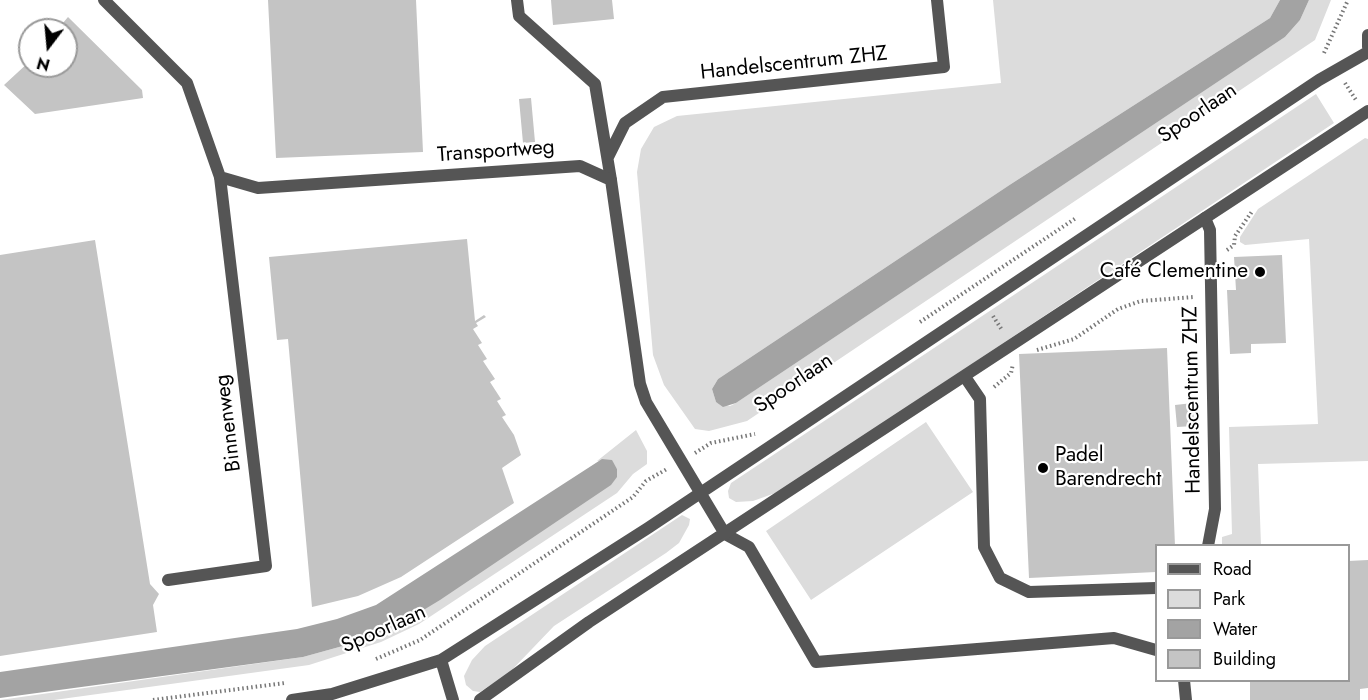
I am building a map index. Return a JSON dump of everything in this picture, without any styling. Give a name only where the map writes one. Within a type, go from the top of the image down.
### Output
[{"type":"street","points":[[104,0],[187,83],[220,177]]},
{"type":"street","points":[[517,0],[519,16],[595,84],[608,157],[640,384],[646,402],[725,534],[749,547],[816,662],[1114,638],[1155,650]]},
{"type":"street","name":"Handelscentrum ZHZ","points":[[608,157],[625,123],[663,97],[944,68],[937,0]]},
{"type":"street","points":[[1368,35],[1368,47]]},
{"type":"street","name":"Spoorlaan","points":[[292,700],[332,694],[441,660],[700,492],[1319,80],[1368,51]]},
{"type":"street","points":[[480,700],[589,622],[1368,111]]},
{"type":"street","name":"Transportweg","points":[[220,177],[258,188],[580,166],[610,180]]},
{"type":"street","name":"Binnenweg","points":[[168,580],[266,566],[220,177]]},
{"type":"street","name":"Handelscentrum ZHZ","points":[[1206,218],[1210,230],[1211,257],[1215,509],[1208,544]]},
{"type":"street","points":[[965,377],[980,399],[984,547],[1000,578],[1029,592],[1155,588]]},
{"type":"street","points":[[441,660],[453,700]]},
{"type":"street","points":[[1184,682],[1186,700]]},
{"type":"path","points":[[1322,54],[1348,0]]},
{"type":"path","points":[[1211,257],[1234,245],[1235,236],[1255,208]]},
{"type":"path","points":[[914,326],[1080,215]]},
{"type":"path","points":[[1013,346],[1030,351],[1074,339],[1118,309],[1141,301],[1210,295]]},
{"type":"path","name":"Spoorlaan","points":[[369,661],[420,640],[633,498],[646,481],[711,442],[755,434],[765,427]]},
{"type":"path","points":[[153,700],[294,682]]},
{"type":"green space","points":[[993,0],[1280,0],[1270,18],[1011,184],[718,379],[712,389],[716,402],[730,406],[736,403],[1285,37],[1300,20],[1309,0],[1331,0],[1315,40],[747,421],[709,431],[695,429],[664,385],[653,355],[637,172],[641,149],[654,127],[677,116],[1001,83]]},
{"type":"green space","points":[[1316,94],[1334,123],[781,491],[753,501],[736,502],[729,498],[728,491],[731,483]]},
{"type":"green space","points":[[1365,138],[1368,139],[1368,461],[1258,464],[1261,544],[1222,544],[1222,537],[1232,534],[1229,427],[1318,424],[1309,239],[1245,245],[1240,242],[1240,237],[1258,209]]},
{"type":"green space","points":[[926,422],[973,492],[811,600],[766,531]]},
{"type":"green space","points":[[636,430],[647,451],[647,464],[633,474],[617,493],[419,624],[381,642],[309,665],[54,700],[0,700],[303,657],[350,644],[402,623],[617,469],[611,460],[597,461]]},
{"type":"green space","points":[[682,515],[690,519],[679,543],[554,626],[509,673],[480,692],[473,691],[466,685],[464,676],[472,660],[485,646]]},
{"type":"water","points":[[1280,0],[1309,0],[1300,20],[1285,37],[736,403],[723,407],[716,402],[712,389],[718,379],[1011,184],[1270,18]]},
{"type":"water","points":[[602,459],[612,460],[617,469],[617,477],[611,485],[440,600],[402,623],[350,644],[303,657],[0,698],[0,672],[297,629],[337,619],[376,605]]},
{"type":"building","points":[[268,0],[416,0],[423,152],[276,158]]},
{"type":"building","points":[[551,0],[612,0],[614,19],[553,25]]},
{"type":"building","points":[[78,27],[142,90],[143,98],[35,114],[4,85],[18,72],[18,78],[78,78]]},
{"type":"building","points":[[531,98],[535,142],[523,143],[519,99]]},
{"type":"building","points":[[467,239],[475,321],[484,315],[486,317],[476,323],[478,326],[473,329],[482,343],[478,345],[487,359],[483,361],[495,379],[490,382],[501,399],[497,401],[506,415],[502,417],[514,435],[521,455],[502,468],[514,503],[401,577],[358,596],[312,607],[288,339],[277,340],[269,257]]},
{"type":"building","points":[[95,240],[150,584],[159,594],[153,605],[157,632],[0,656],[0,255]]},
{"type":"building","points":[[1282,255],[1286,343],[1251,344],[1251,353],[1230,354],[1227,290],[1236,290],[1234,257]]},
{"type":"building","points":[[1167,348],[1175,544],[1155,544],[1155,572],[1029,578],[1019,354]]},
{"type":"building","points":[[1193,403],[1194,426],[1177,427],[1175,405]]},
{"type":"building","points":[[1368,560],[1368,688],[1360,689],[1360,700],[1250,700],[1250,682],[1350,682],[1350,561]]},
{"type":"place","name":"Café Clementine","points":[[1260,272]]},
{"type":"place","name":"Padel Barendrecht","points":[[1043,468]]}]
